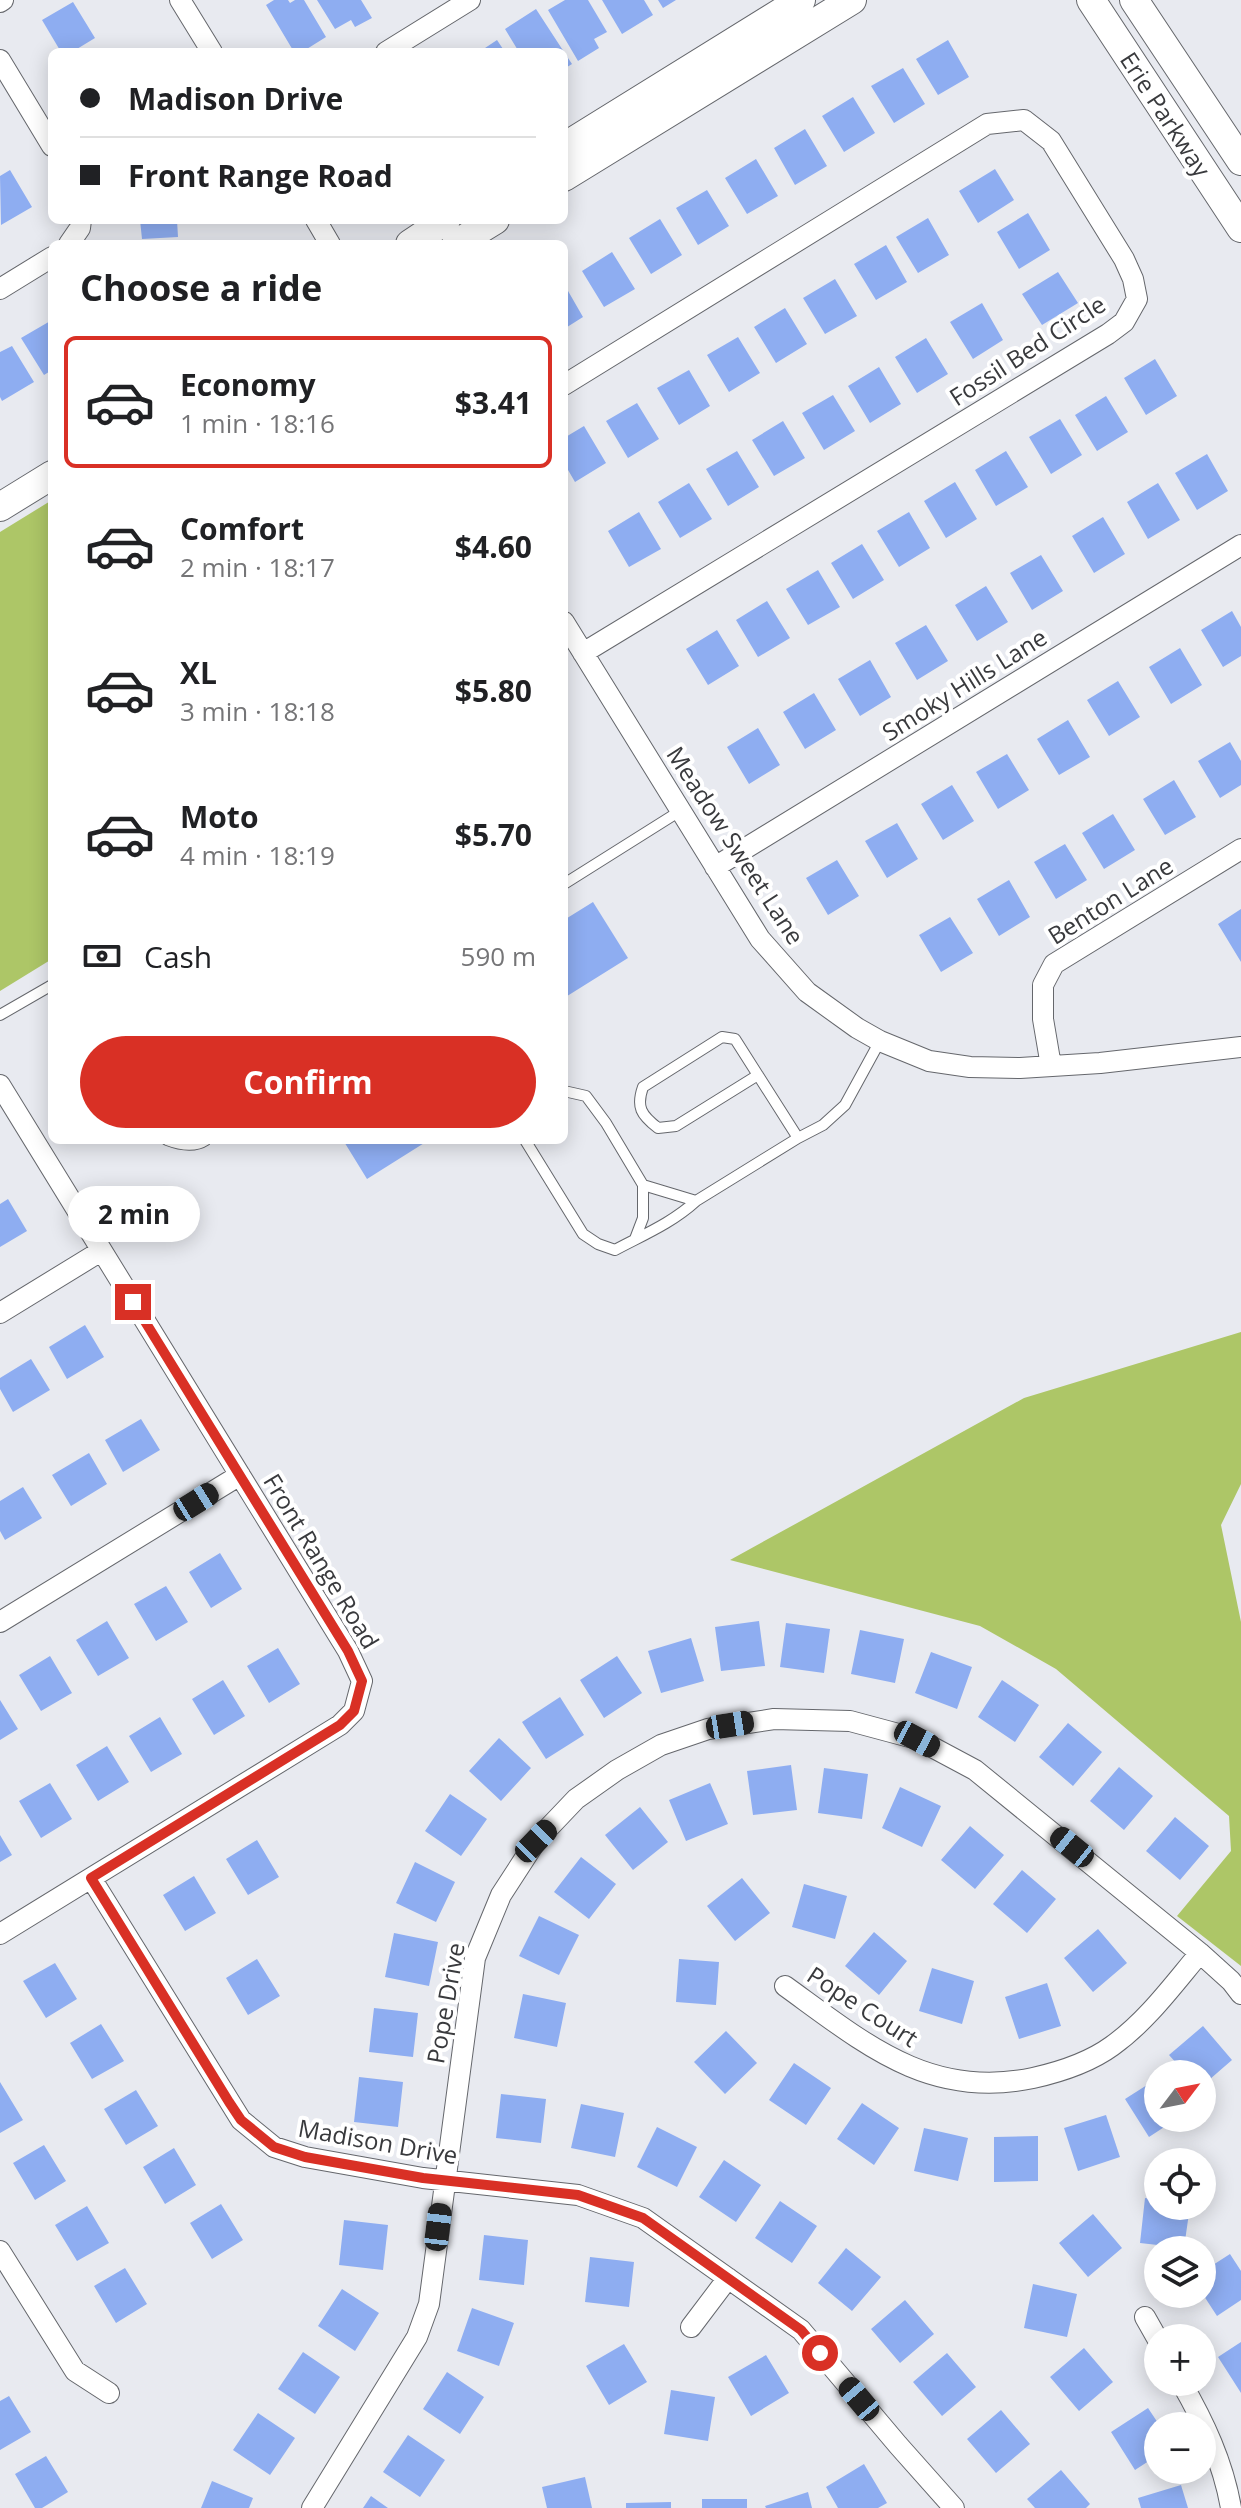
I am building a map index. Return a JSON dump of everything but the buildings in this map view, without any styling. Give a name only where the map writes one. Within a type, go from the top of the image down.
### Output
[{"type":"street","points":[[180,0],[210,48]]},
{"type":"street","points":[[392,48],[470,0]]},
{"type":"street","points":[[568,145],[801,0]]},
{"type":"street","points":[[568,175],[852,0]]},
{"type":"street","name":"Erie Parkway","points":[[1091,0],[1241,228]]},
{"type":"street","name":"Erie Parkway","points":[[1134,0],[1241,161]]},
{"type":"street","points":[[0,60],[48,139]]},
{"type":"street","name":"Fossil Bed Circle","points":[[568,383],[987,124],[1024,120],[1051,141],[1124,259],[1137,299],[1124,322],[1108,334],[583,653]]},
{"type":"street","points":[[416,240],[440,224]]},
{"type":"street","points":[[462,240],[488,224]]},
{"type":"street","points":[[0,289],[48,259]]},
{"type":"street","points":[[0,507],[48,477]]},
{"type":"street","name":"Smoky Hills Lane","points":[[715,867],[1241,545]]},
{"type":"street","name":"Meadow Sweet Lane","points":[[568,629],[760,939],[807,992],[857,1028],[929,1061],[970,1067],[1100,1063],[1241,1047]]},
{"type":"street","name":"Benton Lane","points":[[1051,1066],[1043,1019],[1043,985],[1054,964],[1241,849]]},
{"type":"street","name":"Front Range Road","points":[[0,1085],[348,1651],[362,1681],[354,1711],[340,1725],[0,1934]]},
{"type":"street","points":[[0,1313],[101,1251]]},
{"type":"street","points":[[0,1622],[240,1475]]},
{"type":"street","name":"Pope Drive","points":[[312,2508],[417,2337],[429,2304],[443,2180],[475,1958],[501,1895],[536,1841],[576,1799],[617,1770],[661,1745],[708,1729],[774,1719],[850,1721],[917,1739],[975,1770],[1200,1953],[1241,1994]]},
{"type":"street","name":"Madison Drive","points":[[91,1878],[241,2120],[274,2147],[305,2157],[443,2180],[578,2195],[643,2218],[801,2330],[948,2506]]},
{"type":"street","name":"Pope Court","points":[[785,1986],[878,2052],[917,2071],[959,2082],[1005,2084],[1059,2072],[1111,2047],[1145,2018],[1200,1953]]},
{"type":"street","points":[[0,2251],[75,2371],[109,2393]]},
{"type":"street","points":[[691,2327],[728,2278]]},
{"type":"street","points":[[1145,2317],[1149,2324]]},
{"type":"street","points":[[1189,2396],[1206,2425],[1226,2480],[1231,2508]]},
{"type":"lane","points":[[568,881],[680,811]]},
{"type":"lane","points":[[0,1015],[48,987]]},
{"type":"lane","points":[[758,1075],[676,1126],[658,1128],[644,1117],[639,1099],[643,1087],[722,1037],[735,1039],[758,1075],[798,1138]]},
{"type":"lane","points":[[527,1144],[583,1234],[615,1250],[651,1233],[696,1201],[823,1125],[845,1105],[880,1041]]},
{"type":"lane","points":[[568,1092],[586,1096],[643,1185],[643,1218],[635,1239]]},
{"type":"lane","points":[[177,1144],[201,1144]]},
{"type":"lane","points":[[643,1185],[696,1201]]},
{"type":"green space","points":[[48,502],[48,961],[0,991],[0,532]]},
{"type":"green space","points":[[1241,1332],[1241,1484],[1221,1525],[1241,1622],[1241,1966],[1177,1916],[1231,1851],[1229,1816],[1056,1669],[980,1626],[730,1560],[1024,1398]]},
{"type":"route","points":[[133,1302],[348,1651],[362,1681],[354,1711],[340,1725],[91,1878],[217,2084],[241,2120],[274,2147],[305,2157],[423,2178],[578,2195],[643,2218],[801,2330],[820,2353]]}]
